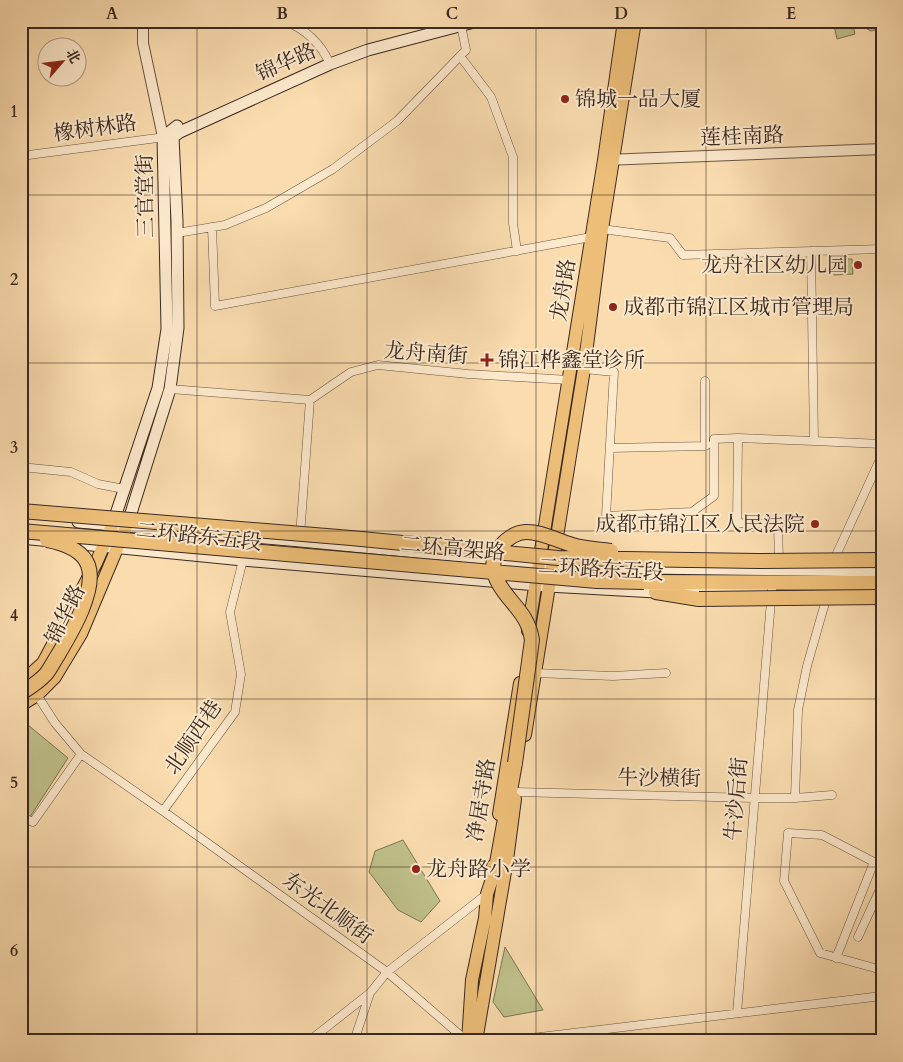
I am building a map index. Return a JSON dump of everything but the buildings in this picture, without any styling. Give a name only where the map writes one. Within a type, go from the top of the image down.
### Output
[{"type":"highway","name":"二环高架路","points":[[21,511],[352,538],[558,558],[758,561],[882,560]]},
{"type":"highway","name":"二环高架路","points":[[21,530],[597,581],[882,584]]},
{"type":"highway","points":[[493,876],[515,763],[532,640],[525,618],[499,585],[494,574],[493,560],[495,554],[508,539],[519,533],[532,531],[589,548],[624,552],[712,555],[758,561]]},
{"type":"highway","points":[[21,538],[48,540],[68,545],[80,554],[88,564],[90,580],[80,615],[60,651],[45,675],[21,693]]},
{"type":"highway","points":[[656,592],[699,599],[882,597]]},
{"type":"main road","points":[[329,61],[395,34],[448,21]]},
{"type":"main road","name":"锦华路","points":[[168,137],[329,61],[478,21]]},
{"type":"main road","name":"龙舟路","points":[[545,565],[569,380],[609,160],[624,21]]},
{"type":"main road","points":[[609,160],[635,21]]},
{"type":"main road","name":"三官堂街","points":[[126,528],[170,389],[178,328],[177,233],[168,137]]},
{"type":"main road","name":"三官堂街","points":[[112,526],[158,388],[167,329],[168,137]]},
{"type":"main road","points":[[545,565],[584,369],[596,233]]},
{"type":"main road","name":"二环路东五段","points":[[21,516],[126,528],[300,541],[545,565],[882,571]]},
{"type":"main road","name":"锦华路","points":[[21,683],[43,663],[84,587],[112,526]]},
{"type":"main road","name":"锦华路","points":[[21,705],[37,695],[55,677],[81,634],[126,528]]},
{"type":"main road","name":"二环路东五段","points":[[21,538],[243,560],[542,585],[656,592],[882,584]]},
{"type":"main road","name":"净居寺路","points":[[468,1041],[472,980],[485,918],[487,894],[493,876],[493,858],[545,565]]},
{"type":"main road","name":"净居寺路","points":[[476,1041],[507,860],[535,673],[542,585]]},
{"type":"street","points":[[143,21],[144,43],[168,137]]},
{"type":"street","points":[[285,21],[298,26],[309,35],[329,61]]},
{"type":"street","points":[[177,233],[226,225],[266,208],[333,168],[397,122],[466,50],[461,25]]},
{"type":"street","points":[[460,56],[491,97],[513,157],[513,224],[518,251]]},
{"type":"street","name":"橡树林路","points":[[21,156],[168,137]]},
{"type":"street","name":"莲桂南路","points":[[609,160],[882,149]]},
{"type":"street","points":[[212,227],[215,306],[518,251],[596,233],[670,238],[683,255],[882,249]]},
{"type":"street","points":[[811,251],[814,441]]},
{"type":"street","name":"龙舟南街","points":[[310,400],[351,372],[378,365],[468,374],[569,380]]},
{"type":"street","points":[[584,369],[614,372],[606,516],[692,512],[714,496],[714,440]]},
{"type":"street","points":[[704,381],[705,446]]},
{"type":"street","points":[[170,389],[310,400],[300,541]]},
{"type":"street","points":[[610,448],[705,446],[714,440],[738,438],[882,444]]},
{"type":"street","points":[[738,438],[737,523],[778,524],[780,570]]},
{"type":"street","points":[[829,570],[882,455]]},
{"type":"street","points":[[21,467],[72,472],[98,484],[124,489]]},
{"type":"street","name":"北顺西巷","points":[[163,811],[235,712],[241,674],[230,612],[243,560]]},
{"type":"street","points":[[795,798],[798,710],[807,666],[829,587]]},
{"type":"street","name":"牛沙后街","points":[[737,1013],[772,589]]},
{"type":"street","points":[[535,673],[613,676],[666,673]]},
{"type":"street","name":"东光北顺街","points":[[37,695],[55,723],[81,754],[387,972],[468,1041]]},
{"type":"street","points":[[21,817],[32,822],[81,754]]},
{"type":"street","name":"牛沙横街","points":[[516,792],[754,798],[795,798],[832,795]]},
{"type":"street","points":[[836,958],[878,863],[822,835],[788,833],[784,881],[820,953],[836,958],[882,970]]},
{"type":"street","points":[[858,937],[882,885]]},
{"type":"street","points":[[309,1041],[370,993],[387,972],[487,894]]},
{"type":"street","points":[[354,1041],[370,993]]},
{"type":"street","points":[[507,1041],[882,996]]},
{"type":"green space","points":[[833,21],[852,21],[855,34],[837,39]]},
{"type":"green space","points":[[861,21],[882,21],[882,29],[871,31],[863,27]]},
{"type":"green space","points":[[834,259],[852,259],[853,274],[834,275]]},
{"type":"green space","points":[[22,720],[68,758],[30,817],[21,811]]},
{"type":"green space","points":[[403,840],[440,901],[421,922],[398,910],[369,872],[375,851]]},
{"type":"green space","points":[[505,947],[543,1010],[504,1017],[493,1002]]},
{"type":"place","name":"锦城一品大厦","points":[[565,99]]},
{"type":"place","name":"龙舟社区幼儿园","points":[[858,265]]},
{"type":"place","name":"成都市锦江区城市管理局","points":[[613,307]]},
{"type":"place","name":"锦江桦鑫堂诊所","points":[[487,360]]},
{"type":"place","name":"成都市锦江区人民法院","points":[[815,524]]},
{"type":"place","name":"龙舟路小学","points":[[416,869]]}]
